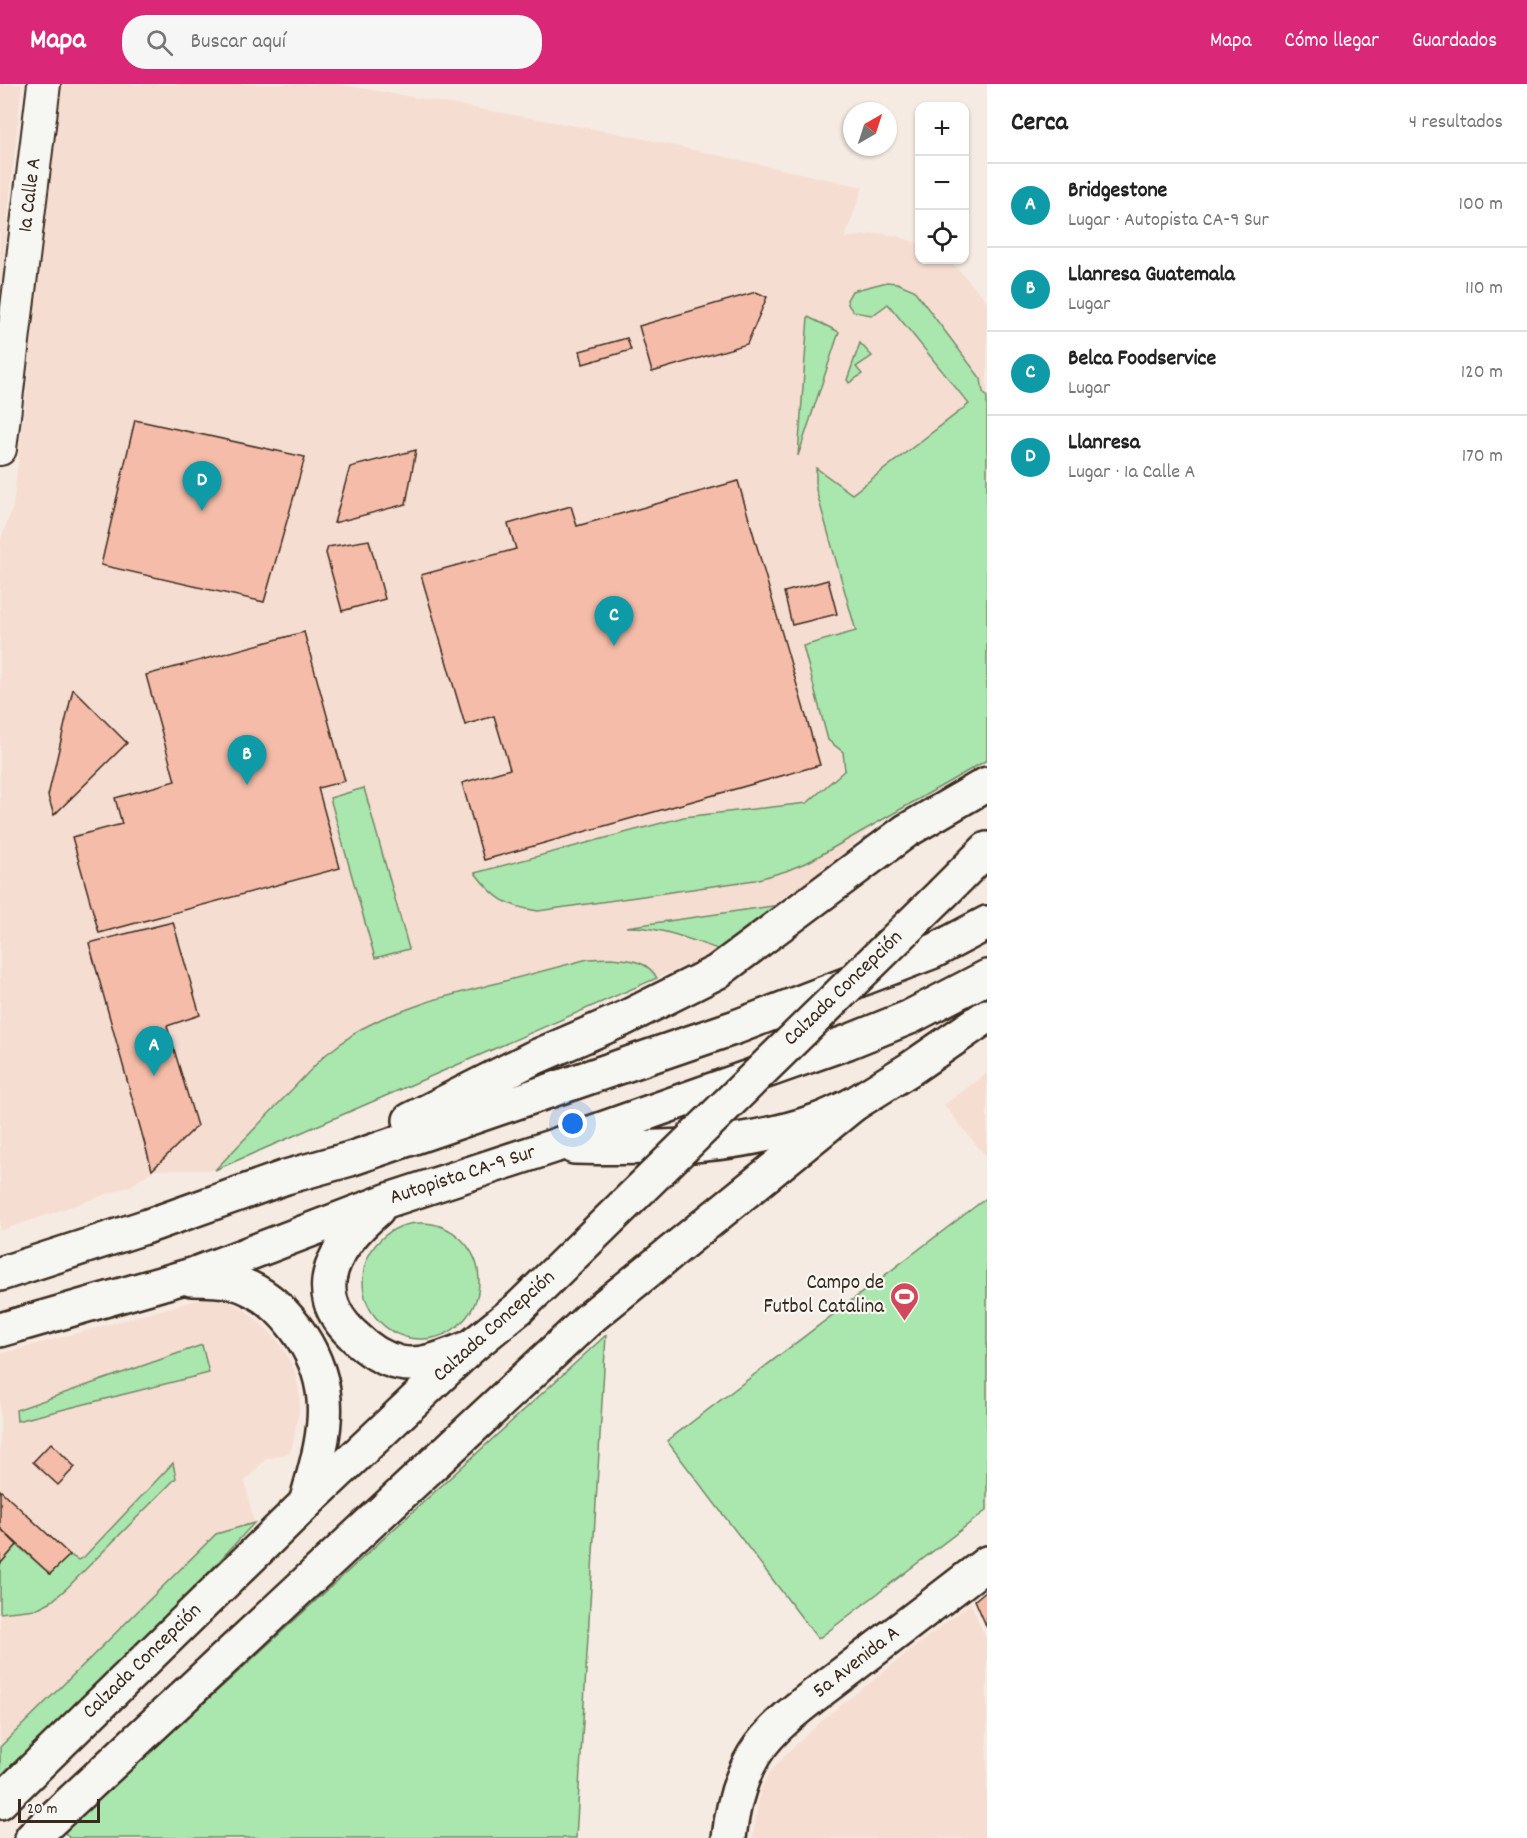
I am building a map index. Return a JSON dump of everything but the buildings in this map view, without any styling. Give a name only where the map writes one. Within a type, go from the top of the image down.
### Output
[{"type":"main road","points":[[286,1177],[369,1141],[531,1059],[623,1019],[717,972],[906,831],[987,784]]},
{"type":"main road","name":"Calzada Concepción","points":[[0,1802],[306,1503],[471,1347],[519,1308],[987,849]]},
{"type":"main road","points":[[0,1274],[148,1226],[286,1177],[350,1159],[736,1026],[934,951],[987,923]]},
{"type":"main road","name":"Autopista CA-9 Sur","points":[[0,1330],[175,1280],[389,1200],[554,1146],[848,1042],[910,1017],[987,977]]},
{"type":"main road","points":[[554,1146],[631,1148],[719,1143],[782,1132],[819,1121],[854,1104],[987,1016]]},
{"type":"main road","points":[[32,1838],[591,1317],[854,1104]]},
{"type":"main road","points":[[389,1200],[349,1237],[333,1264],[328,1281],[330,1299],[338,1315],[348,1330],[364,1345],[380,1356],[401,1364],[446,1357],[471,1347]]},
{"type":"main road","points":[[175,1280],[211,1279],[234,1282],[259,1294],[297,1329],[312,1352],[324,1398],[324,1422],[314,1476],[306,1503]]},
{"type":"main road","name":"5a Avenida A","points":[[729,1838],[735,1801],[742,1779],[755,1753],[772,1732],[987,1563]]},
{"type":"street","name":"1a Calle A","points":[[0,449],[44,84]]},
{"type":"shaded area","points":[[0,84],[22,84],[0,291]]},
{"type":"shaded area","points":[[62,84],[338,84],[617,133],[863,187],[845,238],[879,233],[915,242],[915,264],[952,264],[987,301],[987,760],[880,820],[787,904],[723,951],[215,1170],[153,1170],[131,1186],[0,1231],[0,541],[13,506]]},
{"type":"shaded area","points":[[987,1073],[987,1158],[944,1105]]},
{"type":"shaded area","points":[[208,1297],[224,1299],[255,1318],[273,1335],[294,1369],[300,1405],[290,1453],[266,1459],[245,1481],[254,1523],[215,1534],[0,1747],[0,1354]]},
{"type":"shaded area","points":[[971,1603],[987,1641],[987,1838],[753,1838],[760,1792],[764,1782],[788,1752],[827,1716]]},
{"type":"green space","points":[[887,282],[897,283],[914,290],[981,379],[983,392],[987,397],[987,760],[810,861],[755,880],[538,911],[517,907],[502,900],[475,873],[684,817],[807,803],[845,770],[843,752],[828,740],[803,646],[856,631],[816,490],[816,468],[852,494],[969,404],[888,304],[873,315],[856,312],[848,305],[847,300],[852,291]]},
{"type":"green space","points":[[808,317],[839,332],[798,456]]},
{"type":"green space","points":[[860,343],[872,356],[856,367],[862,374],[849,383],[847,380]]},
{"type":"green space","points":[[364,788],[409,949],[375,958],[330,798]]},
{"type":"green space","points":[[787,904],[723,951],[663,931],[626,927]]},
{"type":"green space","points":[[611,958],[643,964],[657,978],[215,1170],[324,1056],[359,1030],[383,1018],[433,1000],[588,959]]},
{"type":"green space","name":"Campo de Futbol Catalina","points":[[985,1199],[987,1202],[987,1510],[818,1639],[667,1441]]},
{"type":"green space","points":[[421,1223],[443,1228],[462,1240],[474,1259],[479,1281],[474,1303],[462,1322],[443,1334],[421,1339],[399,1334],[380,1322],[368,1303],[363,1281],[368,1259],[380,1240],[399,1228]]},
{"type":"green space","points":[[606,1335],[576,1838],[69,1838],[64,1831]]},
{"type":"green space","points":[[202,1345],[209,1373],[17,1421],[16,1410]]},
{"type":"green space","points":[[173,1463],[176,1478],[52,1601],[36,1609],[0,1613],[0,1564],[17,1545],[50,1574],[70,1555],[78,1560],[84,1557]]},
{"type":"green space","points":[[254,1523],[149,1638],[0,1783],[0,1747],[216,1534]]},
{"type":"place","name":"Llanresa","points":[[202,511]]},
{"type":"place","name":"Belca Foodservice","points":[[614,646]]},
{"type":"place","name":"Llanresa Guatemala","points":[[247,785]]},
{"type":"place","name":"Bridgestone","points":[[154,1076]]},
{"type":"place","name":"Campo de Futbol Catalina","points":[[905,1322]]}]
